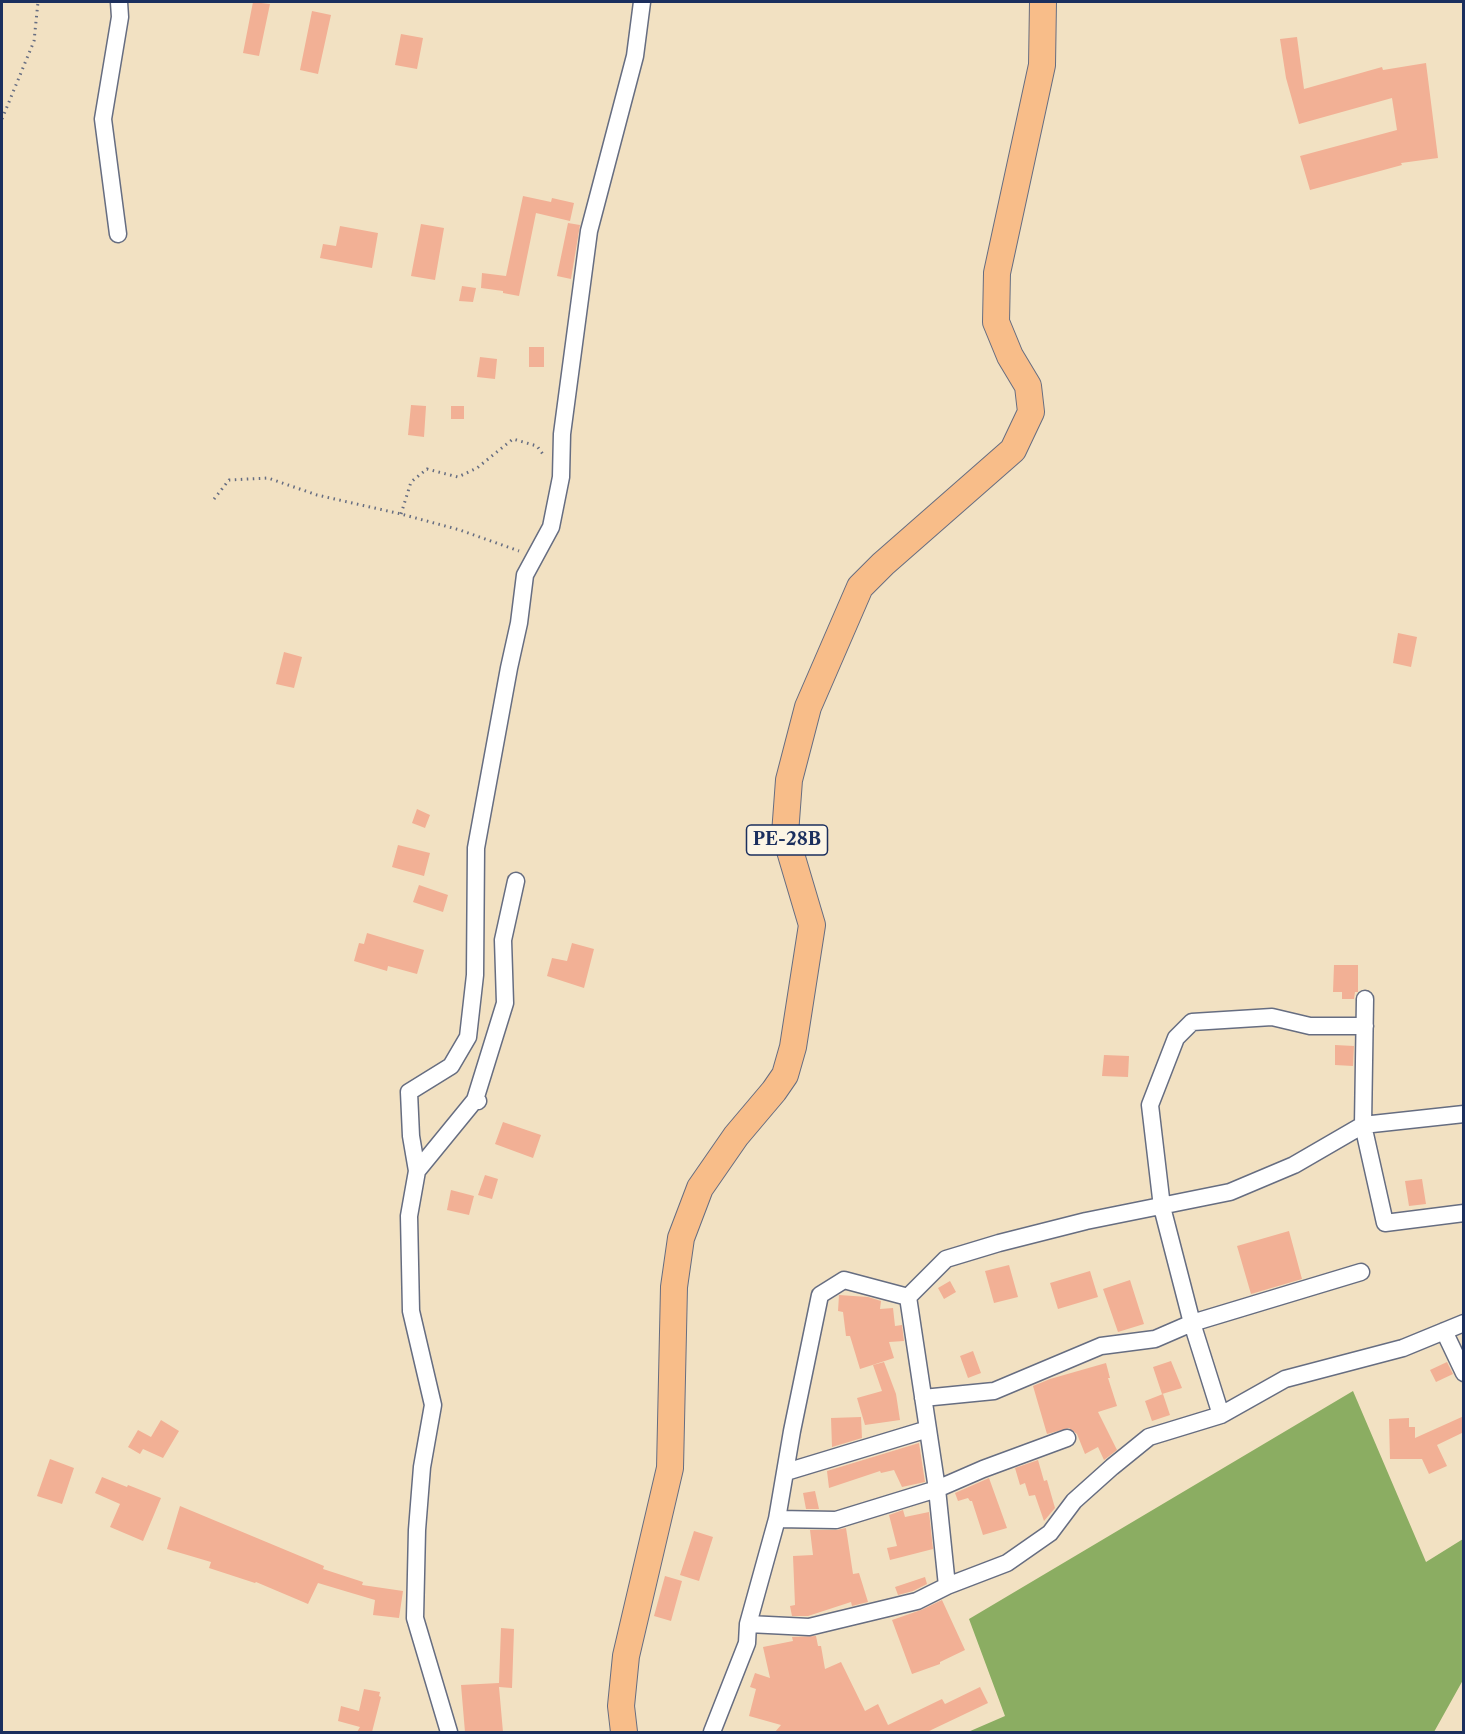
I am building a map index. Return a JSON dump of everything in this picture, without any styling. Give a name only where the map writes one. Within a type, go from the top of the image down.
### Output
[{"type":"highway","name":"PE-28B","points":[[624,1732],[621,1706],[626,1656],[670,1468],[674,1287],[681,1238],[700,1188],[736,1136],[785,1075],[793,1047],[812,925],[785,834],[789,780],[808,706],[860,587],[1013,450],[1030,412],[1028,386],[1010,356],[996,322],[997,273],[1042,65],[1043,2]]},
{"type":"street","points":[[118,234],[103,119],[120,17],[119,2]]},
{"type":"street","points":[[449,1732],[415,1618],[417,1530],[422,1467],[433,1405],[411,1311],[409,1216],[417,1171],[411,1136],[409,1092],[451,1066],[468,1037],[475,975],[477,848],[508,668],[519,623],[525,575],[551,526],[561,477],[562,434],[589,231],[635,56],[642,2]]},
{"type":"street","points":[[417,1171],[477,1100],[505,1003],[503,940],[516,881]]},
{"type":"street","points":[[1365,999],[1363,1125],[1385,1223],[1464,1213]]},
{"type":"street","points":[[1221,1415],[1192,1323],[1162,1207],[1149,1105],[1176,1038],[1192,1022],[1272,1017],[1310,1026],[1365,1026]]},
{"type":"street","points":[[908,1297],[946,1259],[1086,1221],[1230,1192],[1294,1165],[1363,1125],[1464,1114]]},
{"type":"street","points":[[923,1398],[994,1391],[1101,1346],[1155,1339],[1192,1323],[1361,1272]]},
{"type":"street","points":[[712,1732],[747,1643],[748,1624],[777,1519],[792,1431],[820,1295],[844,1280],[908,1297]]},
{"type":"street","points":[[908,1297],[937,1489],[947,1586]]},
{"type":"street","points":[[748,1624],[808,1627],[917,1602],[947,1586],[1007,1563],[1050,1533],[1074,1501],[1149,1437],[1221,1415],[1286,1379],[1403,1348],[1464,1323]]},
{"type":"street","points":[[1444,1331],[1464,1373]]},
{"type":"street","points":[[786,1472],[928,1429]]},
{"type":"street","points":[[777,1519],[836,1520],[937,1489],[983,1469],[1067,1438]]},
{"type":"path","points":[[2,119],[34,41],[38,2]]},
{"type":"path","points":[[401,514],[411,482],[427,469],[458,477],[477,468],[513,440],[537,446],[561,477]]},
{"type":"path","points":[[214,499],[229,480],[268,478],[317,495],[460,530],[535,557]]},
{"type":"green space","points":[[1353,1391],[1426,1562],[1463,1539],[1463,1680],[1434,1732],[968,1732],[1005,1716],[969,1619]]},
{"type":"building","points":[[253,2],[270,4],[259,56],[243,53]]},
{"type":"building","points":[[312,11],[331,15],[318,74],[300,70]]},
{"type":"building","points":[[401,34],[423,38],[417,69],[395,65]]},
{"type":"building","points":[[1297,37],[1304,89],[1382,67],[1383,70],[1426,63],[1438,158],[1401,163],[1402,165],[1310,190],[1300,156],[1397,130],[1392,98],[1299,124],[1286,78],[1280,39]]},
{"type":"building","points":[[523,196],[551,202],[552,198],[574,203],[570,221],[536,213],[519,296],[481,288],[482,273],[506,276]]},
{"type":"building","points":[[568,223],[580,225],[571,279],[557,276]]},
{"type":"building","points":[[421,224],[444,228],[435,280],[411,276]]},
{"type":"building","points":[[340,226],[378,233],[372,268],[320,258],[323,244],[336,246]]},
{"type":"building","points":[[462,286],[476,288],[473,302],[459,301]]},
{"type":"building","points":[[529,347],[544,347],[544,367],[529,367]]},
{"type":"building","points":[[480,357],[497,359],[495,379],[477,377]]},
{"type":"building","points":[[411,405],[426,406],[424,437],[408,435]]},
{"type":"building","points":[[451,406],[464,406],[464,419],[451,419]]},
{"type":"building","points":[[1398,633],[1417,637],[1411,667],[1393,663]]},
{"type":"building","points":[[284,652],[302,657],[294,688],[276,684]]},
{"type":"building","points":[[417,809],[430,815],[425,828],[412,823]]},
{"type":"building","points":[[398,845],[430,853],[424,876],[392,867]]},
{"type":"building","points":[[419,885],[448,895],[443,912],[413,902]]},
{"type":"building","points":[[367,933],[424,950],[417,974],[388,966],[387,971],[354,961],[359,943],[364,944]]},
{"type":"building","points":[[572,943],[594,949],[584,988],[547,976],[552,958],[567,961]]},
{"type":"building","points":[[1334,965],[1358,965],[1358,992],[1355,992],[1354,999],[1342,999],[1342,992],[1333,992]]},
{"type":"building","points":[[1335,1045],[1354,1046],[1353,1066],[1335,1065]]},
{"type":"building","points":[[1104,1055],[1129,1056],[1128,1077],[1102,1076]]},
{"type":"building","points":[[503,1122],[541,1135],[533,1158],[495,1144]]},
{"type":"building","points":[[485,1175],[498,1179],[492,1199],[478,1195]]},
{"type":"building","points":[[1422,1179],[1426,1204],[1409,1206],[1405,1181]]},
{"type":"building","points":[[451,1190],[474,1196],[469,1215],[447,1210]]},
{"type":"building","points":[[1289,1231],[1302,1279],[1251,1294],[1237,1246]]},
{"type":"building","points":[[1009,1265],[1018,1297],[994,1303],[985,1271]]},
{"type":"building","points":[[1090,1271],[1098,1297],[1058,1309],[1050,1283]]},
{"type":"building","points":[[1130,1280],[1144,1324],[1118,1332],[1103,1289]]},
{"type":"building","points":[[950,1281],[956,1292],[944,1299],[938,1288]]},
{"type":"building","points":[[839,1295],[868,1297],[881,1301],[880,1309],[893,1308],[895,1326],[902,1325],[904,1341],[889,1342],[894,1358],[860,1369],[850,1336],[846,1336],[843,1312],[838,1311]]},
{"type":"building","points":[[973,1351],[981,1373],[968,1378],[960,1356]]},
{"type":"building","points":[[1171,1361],[1182,1388],[1162,1394],[1153,1367]]},
{"type":"building","points":[[884,1362],[896,1394],[900,1420],[865,1425],[857,1398],[882,1391],[873,1365]]},
{"type":"building","points":[[1447,1362],[1453,1374],[1436,1382],[1430,1370]]},
{"type":"building","points":[[1106,1363],[1117,1406],[1098,1412],[1117,1450],[1104,1460],[1098,1447],[1085,1454],[1077,1434],[1069,1428],[1047,1434],[1033,1386]]},
{"type":"building","points":[[1163,1394],[1170,1415],[1152,1421],[1145,1401]]},
{"type":"building","points":[[1464,1416],[1464,1432],[1437,1445],[1447,1466],[1429,1474],[1422,1459],[1390,1459],[1389,1419],[1409,1418],[1409,1427],[1415,1427],[1415,1438]]},
{"type":"building","points":[[861,1417],[862,1438],[832,1447],[831,1418]]},
{"type":"building","points":[[161,1420],[179,1431],[163,1458],[143,1449],[140,1454],[128,1447],[138,1430],[151,1437]]},
{"type":"building","points":[[919,1443],[925,1482],[902,1487],[894,1470],[881,1473],[880,1471],[829,1488],[827,1471]]},
{"type":"building","points":[[50,1459],[74,1468],[62,1504],[37,1496]]},
{"type":"building","points":[[1038,1460],[1044,1481],[1047,1480],[1055,1508],[1044,1521],[1035,1495],[1029,1496],[1025,1483],[1020,1485],[1015,1468]]},
{"type":"building","points":[[102,1477],[161,1498],[143,1541],[110,1527],[120,1504],[95,1493]]},
{"type":"building","points":[[989,1478],[1007,1528],[983,1535],[972,1501],[968,1498],[958,1501],[955,1493]]},
{"type":"building","points":[[815,1491],[819,1509],[806,1509],[803,1493]]},
{"type":"building","points":[[180,1506],[324,1566],[323,1569],[363,1582],[362,1585],[403,1591],[399,1618],[373,1615],[375,1600],[318,1583],[308,1604],[256,1582],[209,1568],[211,1562],[167,1549]]},
{"type":"building","points":[[903,1510],[905,1517],[929,1512],[933,1549],[890,1560],[887,1548],[897,1546],[889,1515]]},
{"type":"building","points":[[846,1528],[853,1574],[859,1573],[868,1602],[852,1606],[851,1602],[808,1616],[792,1616],[790,1606],[795,1605],[793,1556],[813,1555],[810,1530]]},
{"type":"building","points":[[694,1531],[713,1537],[699,1581],[680,1575]]},
{"type":"building","points":[[665,1576],[682,1581],[671,1621],[654,1616]]},
{"type":"building","points":[[925,1577],[927,1584],[898,1595],[895,1587]]},
{"type":"building","points":[[942,1600],[965,1650],[940,1664],[912,1674],[892,1620]]},
{"type":"building","points":[[501,1628],[514,1629],[512,1688],[499,1687],[503,1732],[465,1732],[461,1685],[499,1683]]},
{"type":"building","points":[[816,1636],[818,1646],[821,1646],[825,1669],[841,1662],[865,1711],[878,1704],[888,1725],[942,1699],[945,1704],[980,1687],[988,1703],[927,1732],[775,1732],[781,1725],[749,1716],[756,1689],[750,1687],[755,1673],[770,1678],[763,1647],[793,1641],[792,1637]]},
{"type":"building","points":[[364,1689],[380,1692],[381,1697],[372,1732],[357,1732],[360,1727],[338,1721],[341,1706],[359,1711]]}]
